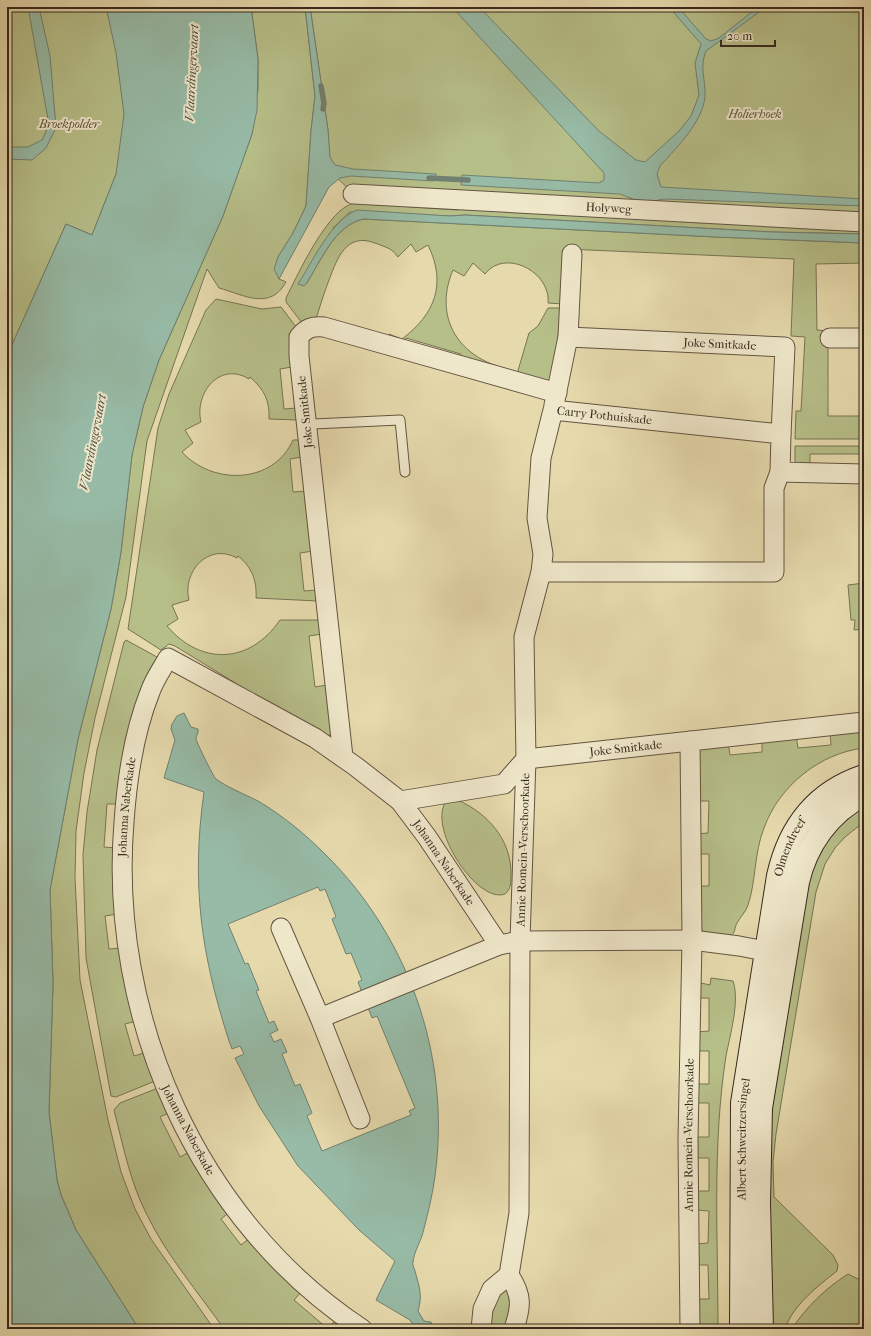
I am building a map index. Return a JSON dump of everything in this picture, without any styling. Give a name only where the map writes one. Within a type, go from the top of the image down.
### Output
[{"type":"street","name":"Holyweg","points":[[353,194],[864,222]]},
{"type":"street","points":[[555,402],[568,337],[572,254]]},
{"type":"street","name":"Joke Smitkade","points":[[342,757],[297,344],[298,337],[305,330],[314,326],[324,328],[555,402]]},
{"type":"street","name":"Joke Smitkade","points":[[568,337],[785,348],[781,434]]},
{"type":"street","points":[[830,338],[864,338]]},
{"type":"street","name":"Carry Pothuiskade","points":[[526,759],[524,637],[541,572],[543,554],[537,518],[541,458],[555,402],[781,434]]},
{"type":"street","points":[[541,572],[774,572],[774,488],[780,472],[781,434]]},
{"type":"street","points":[[780,472],[864,474]]},
{"type":"street","name":"Johanna Naberkade","points":[[362,1329],[341,1316],[313,1292],[256,1234],[218,1186],[196,1150],[163,1083],[146,1035],[134,987],[122,906],[122,847],[130,770],[139,730],[150,691],[168,658],[276,716],[342,757],[400,801],[427,836],[499,945]]},
{"type":"street","name":"Joke Smitkade","points":[[526,759],[864,722]]},
{"type":"street","name":"Annie Romein-Verschoorkade","points":[[690,741],[692,940],[688,1140],[690,1329]]},
{"type":"street","points":[[400,801],[504,784],[526,759]]},
{"type":"street","name":"Annie Romein-Verschoorkade","points":[[509,1276],[519,1213],[520,941],[526,759]]},
{"type":"street","name":"Olmendreef","points":[[765,951],[778,876],[787,844],[800,822],[814,805],[830,792],[864,776]]},
{"type":"street","name":"Olmendreef","points":[[786,955],[798,882],[808,852],[819,833],[830,820],[844,807],[864,795]]},
{"type":"street","points":[[281,928],[320,1018],[360,1119]]},
{"type":"street","name":"Annie Romein-Verschoorkade","points":[[520,941],[692,940],[729,944],[786,955]]},
{"type":"street","points":[[320,1018],[499,945],[520,941]]},
{"type":"street","name":"Albert Schweitzersingel","points":[[741,1329],[742,1103],[765,951]]},
{"type":"street","name":"Albert Schweitzersingel","points":[[762,1329],[759,1203],[761,1108],[786,955]]},
{"type":"street","points":[[481,1329],[483,1309],[492,1289],[509,1276],[518,1288],[520,1309],[514,1329]]},
{"type":"lane","points":[[306,428],[313,424],[400,420],[404,472]]},
{"type":"green space","name":"Broekpolder","points":[[7,7],[111,7],[133,131],[92,235],[66,224],[7,356]]},
{"type":"green space","points":[[251,7],[305,7],[315,96],[306,206],[293,233],[278,257],[277,272],[279,279],[286,282],[280,291],[272,296],[264,298],[247,297],[219,288],[207,269],[147,441],[126,597],[95,718],[84,773],[76,831],[75,878],[80,980],[108,1120],[121,1172],[135,1209],[151,1239],[214,1329],[139,1329],[76,1230],[61,1195],[57,1180],[49,1112],[53,983],[50,890],[78,739],[111,609],[121,552],[132,455],[143,407],[159,360],[223,216],[252,134],[258,89],[258,59]]},
{"type":"green space","name":"Holierhoek","points":[[310,7],[864,7],[864,234],[772,232],[465,215],[450,216],[350,212],[334,227],[306,284],[323,255],[336,237],[353,223],[363,219],[864,243],[864,263],[816,264],[817,330],[828,331],[828,416],[864,416],[864,439],[795,439],[796,411],[801,411],[805,337],[791,336],[794,259],[566,249],[563,304],[548,303],[547,292],[542,282],[535,273],[525,267],[504,263],[494,267],[485,274],[473,263],[464,276],[453,270],[448,286],[446,301],[447,315],[452,328],[459,340],[469,351],[497,366],[496,368],[460,359],[461,354],[406,338],[405,343],[388,338],[389,334],[402,339],[423,319],[430,309],[437,285],[437,273],[434,259],[428,245],[416,252],[411,244],[398,257],[391,250],[375,243],[357,241],[350,244],[339,256],[327,285],[316,319],[302,323],[286,302],[286,298],[315,243],[335,216],[345,207],[355,203],[457,210],[468,207],[361,201],[330,171],[328,130]]},
{"type":"green space","points":[[216,299],[262,309],[281,307],[297,328],[292,367],[280,369],[284,409],[297,408],[298,420],[269,419],[267,401],[259,386],[250,377],[249,379],[238,374],[228,374],[219,377],[205,391],[201,401],[201,422],[185,430],[193,443],[182,452],[195,463],[209,470],[225,475],[241,475],[257,472],[271,466],[284,455],[293,440],[301,440],[302,457],[290,459],[293,492],[306,491],[313,551],[300,553],[304,591],[317,590],[318,601],[256,598],[256,586],[253,575],[243,560],[238,556],[237,558],[226,554],[216,554],[207,557],[193,570],[189,579],[189,600],[172,605],[178,619],[167,626],[180,639],[195,648],[210,653],[225,654],[240,652],[254,645],[268,635],[280,620],[318,620],[322,634],[309,636],[315,687],[327,685],[333,735],[322,736],[175,646],[169,644],[161,650],[128,629],[158,428],[169,394],[206,310]]},
{"type":"green space","points":[[548,308],[563,308],[562,330],[549,383],[517,374],[529,333],[538,326]]},
{"type":"green space","points":[[795,446],[864,446],[864,454],[810,454],[810,467],[795,464]]},
{"type":"green space","points":[[864,583],[864,629],[854,630],[855,620],[851,620],[848,585]]},
{"type":"green space","points":[[126,640],[157,657],[148,679],[120,804],[107,804],[104,847],[117,848],[118,914],[105,916],[109,949],[122,948],[137,1021],[125,1024],[134,1056],[147,1052],[155,1081],[116,1097],[111,1096],[86,958],[83,855],[87,812],[97,750],[124,642]]},
{"type":"green space","points":[[864,728],[864,748],[848,751],[817,764],[803,774],[780,798],[764,828],[758,847],[751,896],[746,910],[737,923],[733,933],[730,936],[701,930],[696,886],[709,886],[709,854],[696,854],[696,834],[708,833],[709,801],[696,801],[699,750],[702,747],[728,743],[730,755],[762,752],[762,739],[796,735],[798,748],[831,745],[830,732]]},
{"type":"green space","points":[[458,800],[488,820],[502,839],[510,861],[511,874],[510,888],[505,894],[494,894],[482,888],[470,877],[459,863],[450,847],[444,830],[442,815],[445,803]]},
{"type":"green space","points":[[864,803],[864,822],[845,837],[835,848],[825,864],[816,892],[776,1134],[773,1162],[774,1197],[833,1255],[838,1265],[837,1271],[800,1304],[789,1320],[785,1329],[767,1329],[766,1142],[803,883],[825,837]]},
{"type":"green space","points":[[711,978],[733,981],[735,989],[735,1008],[726,1056],[717,1158],[718,1329],[695,1329],[695,1299],[709,1299],[708,1265],[696,1265],[696,1244],[708,1243],[709,1211],[696,1210],[696,1191],[709,1191],[709,1158],[696,1158],[696,1137],[709,1137],[709,1103],[696,1103],[696,1084],[709,1084],[709,1051],[696,1051],[696,1032],[709,1031],[709,998],[696,998],[697,982],[710,985]]},
{"type":"green space","points":[[158,1088],[171,1112],[160,1117],[180,1157],[191,1151],[231,1211],[221,1219],[241,1245],[251,1237],[303,1290],[294,1300],[328,1329],[224,1329],[183,1274],[155,1230],[141,1202],[128,1163],[114,1110],[120,1103]]},
{"type":"green space","points":[[848,1274],[858,1279],[864,1279],[864,1329],[792,1329],[817,1298]]},
{"type":"green space","points":[[506,1289],[511,1291],[510,1319],[501,1329],[487,1329],[491,1301]]},
{"type":"green space","points":[[337,1318],[351,1329],[328,1329]]},
{"type":"water","points":[[28,7],[39,7],[50,56],[56,128],[46,148],[32,160],[7,159],[7,147],[28,147],[42,140],[49,125]]},
{"type":"water","name":"Vlaardingervaart","points":[[106,7],[251,7],[258,59],[257,110],[252,134],[223,216],[159,360],[143,407],[132,455],[121,552],[111,609],[78,739],[50,890],[53,983],[49,1112],[57,1180],[61,1195],[76,1230],[139,1329],[7,1329],[7,356],[66,224],[92,235],[116,174],[124,114],[116,53]]},
{"type":"water","points":[[305,7],[310,7],[328,130],[330,157],[335,165],[353,169],[436,174],[434,181],[351,176],[340,178],[329,187],[279,279],[274,269],[278,257],[293,233],[306,206],[315,96]]},
{"type":"water","points":[[452,7],[479,7],[599,131],[636,160],[645,162],[679,131],[691,116],[699,95],[695,63],[701,44],[669,7],[678,7],[706,39],[711,41],[719,38],[758,7],[766,7],[706,51],[703,63],[705,97],[703,107],[688,134],[660,166],[657,174],[661,187],[864,199],[864,206],[664,199],[643,203],[620,194],[461,185],[462,175],[599,183],[604,180],[604,173]]},
{"type":"water","points":[[357,210],[772,232],[864,234],[864,243],[363,219],[344,229],[336,237],[323,255],[306,284],[304,286],[298,284],[323,242],[339,223],[348,215]]},
{"type":"water","points":[[184,713],[191,727],[198,729],[196,739],[216,779],[276,812],[325,854],[356,888],[382,926],[403,966],[420,1008],[431,1052],[437,1097],[438,1143],[433,1189],[422,1236],[415,1252],[413,1263],[420,1291],[418,1311],[424,1321],[431,1322],[433,1329],[416,1329],[410,1320],[376,1300],[395,1261],[359,1230],[298,1166],[259,1106],[235,1058],[244,1054],[240,1046],[232,1049],[229,1041],[211,978],[201,918],[198,857],[204,792],[164,778],[175,740],[171,729],[172,724],[177,716]],"holes":[[[318,887],[320,891],[325,889],[336,917],[332,919],[346,954],[351,953],[362,980],[358,982],[372,1018],[377,1016],[415,1108],[409,1111],[411,1115],[322,1151],[307,1116],[312,1113],[300,1084],[295,1086],[282,1054],[287,1052],[281,1039],[274,1042],[270,1034],[278,1030],[274,1021],[269,1023],[256,991],[259,990],[248,963],[245,964],[228,924]]]},
{"type":"waterway","points":[[321,86],[324,103],[323,109]]},
{"type":"waterway","points":[[429,178],[468,180]]}]
